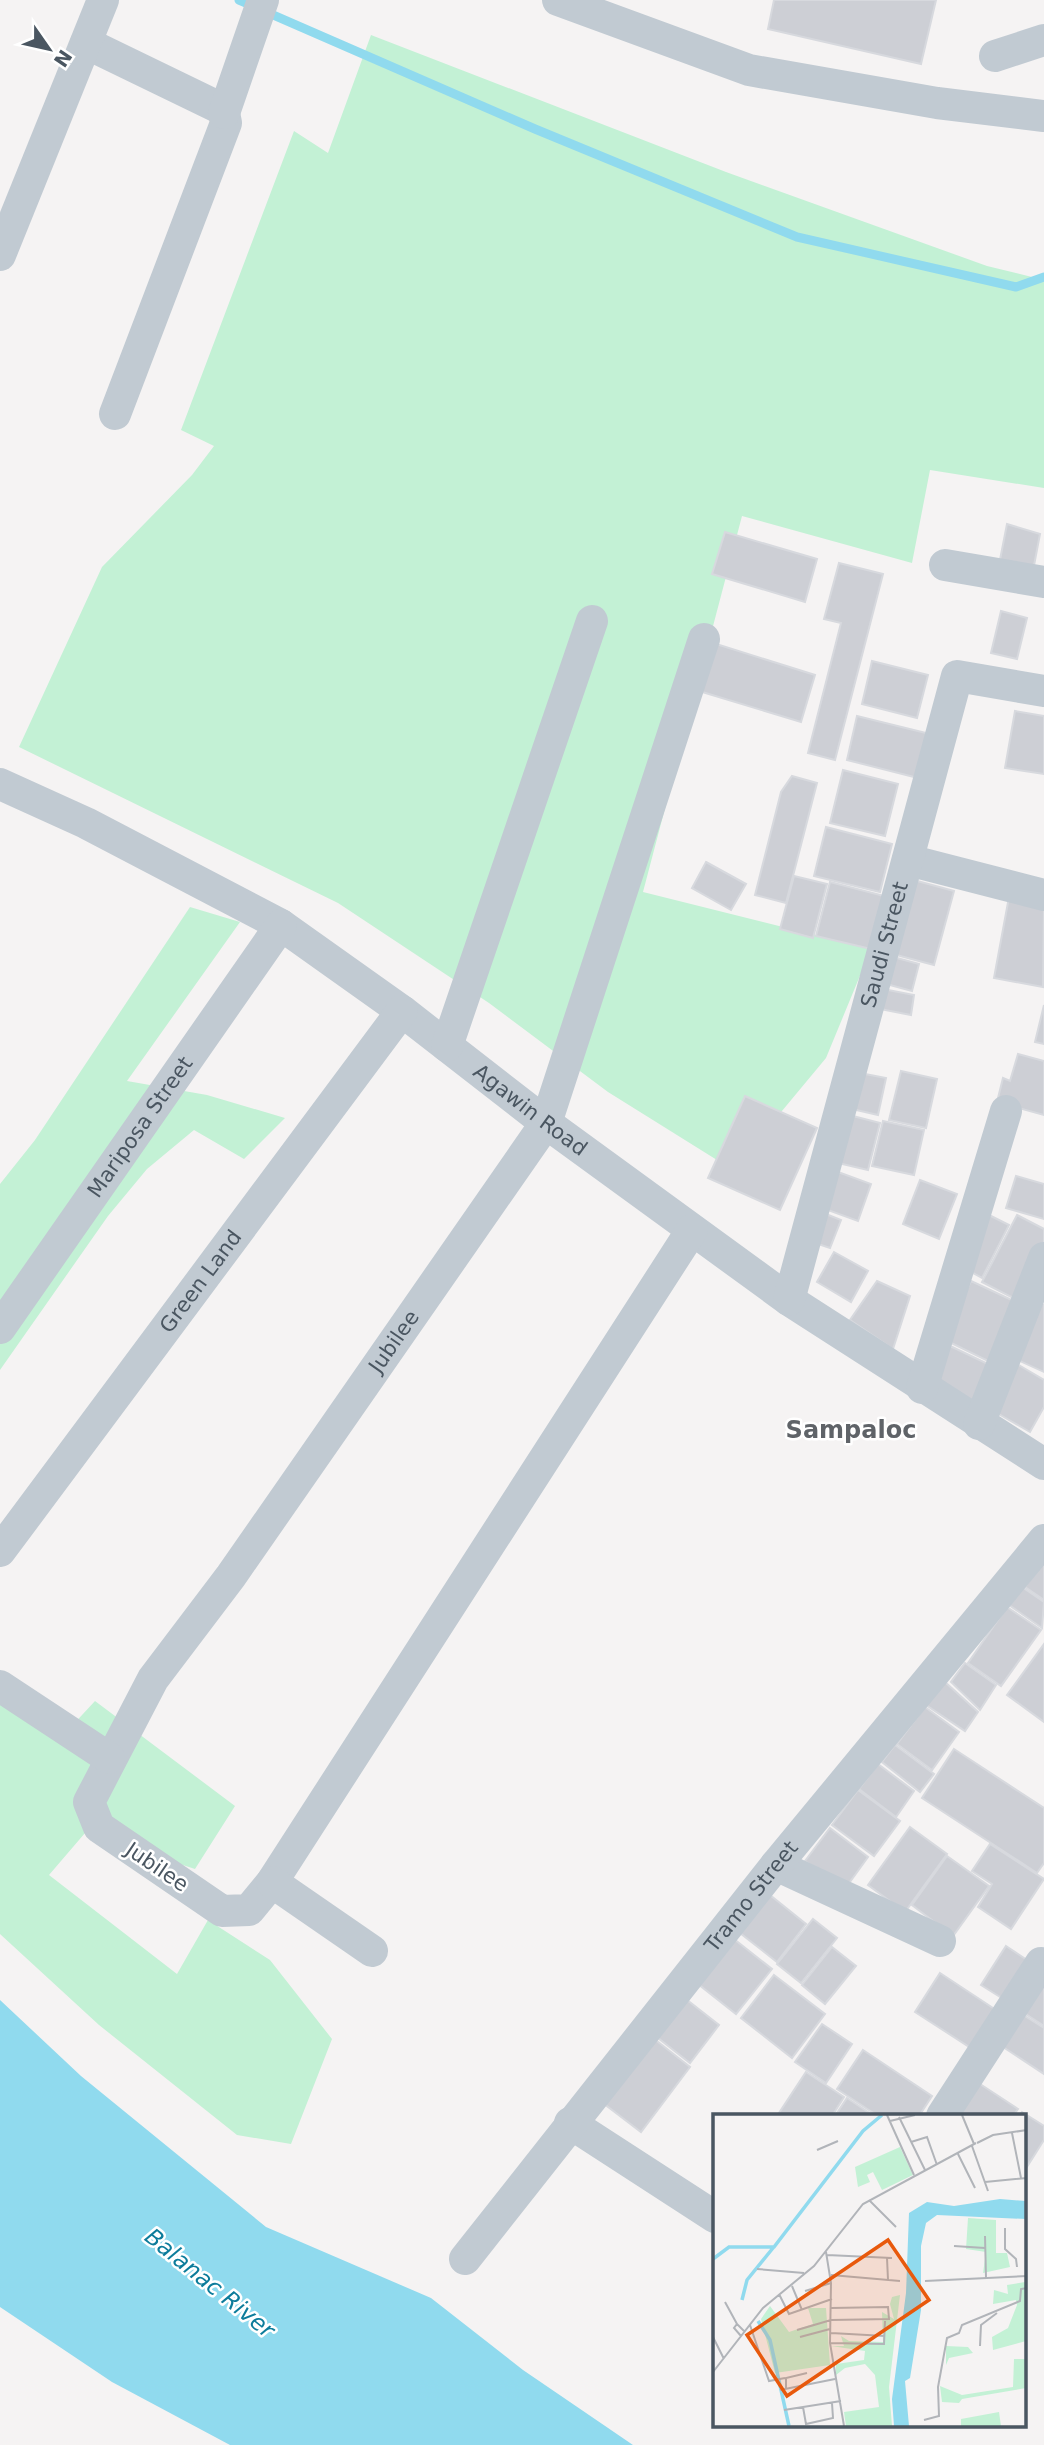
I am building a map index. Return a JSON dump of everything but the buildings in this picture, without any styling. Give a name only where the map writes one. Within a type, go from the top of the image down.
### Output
[{"type":"street","points":[[0,255],[103,0]]},
{"type":"street","points":[[115,414],[226,123],[224,113],[263,0]]},
{"type":"street","points":[[558,0],[750,71],[937,103],[1044,116]]},
{"type":"street","points":[[995,56],[1044,40]]},
{"type":"street","points":[[86,43],[218,107],[224,113]]},
{"type":"street","points":[[945,565],[1044,582]]},
{"type":"street","points":[[447,1046],[592,621]]},
{"type":"street","name":"Jubilee","points":[[692,1230],[272,1882],[248,1910],[222,1911],[99,1827],[89,1802],[109,1758],[153,1679],[231,1576],[547,1123],[704,639]]},
{"type":"street","name":"Saudi Street","points":[[789,1300],[957,676],[1044,691]]},
{"type":"street","name":"Agawin Road","points":[[0,784],[86,823],[281,925],[402,1011],[547,1123],[789,1300],[1044,1464]]},
{"type":"street","points":[[908,860],[1044,895]]},
{"type":"street","name":"Mariposa Street","points":[[0,1328],[281,925]]},
{"type":"street","name":"Green Land","points":[[0,1551],[402,1011]]},
{"type":"street","points":[[922,1388],[1006,1111]]},
{"type":"street","points":[[979,1424],[1044,1258]]},
{"type":"street","name":"Tramo Street","points":[[465,2259],[776,1866],[1044,1540]]},
{"type":"street","points":[[0,1686],[109,1758]]},
{"type":"street","points":[[776,1866],[940,1941]]},
{"type":"street","points":[[272,1882],[372,1951]]},
{"type":"street","points":[[943,2114],[1041,1963],[1044,1965]]},
{"type":"street","points":[[570,2123],[713,2216]]},
{"type":"green space","points":[[371,35],[726,172],[987,266],[1044,280],[1044,488],[930,470],[912,563],[742,516],[643,892],[871,949],[826,1058],[733,1170],[608,1092],[489,1003],[338,903],[19,747],[102,567],[192,475],[214,446],[181,430],[294,131],[328,153]]},
{"type":"green space","points":[[190,907],[240,922],[127,1081],[207,1095],[285,1118],[244,1159],[194,1130],[147,1169],[108,1216],[0,1370],[0,1184],[35,1140]]},
{"type":"green space","points":[[0,1689],[57,1742],[95,1701],[235,1806],[195,1869],[85,1833],[49,1875],[177,1974],[208,1920],[270,1960],[332,2039],[291,2144],[237,2135],[99,2025],[0,1934]]},
{"type":"water","name":"Balanac River","points":[[0,2000],[81,2076],[266,2227],[431,2298],[523,2370],[633,2445],[230,2445],[112,2382],[0,2307]]},
{"type":"waterway","points":[[239,0],[535,129],[797,237],[1016,287],[1044,277]]},
{"type":"district","name":"Sampaloc","points":[[851,1430]]}]
